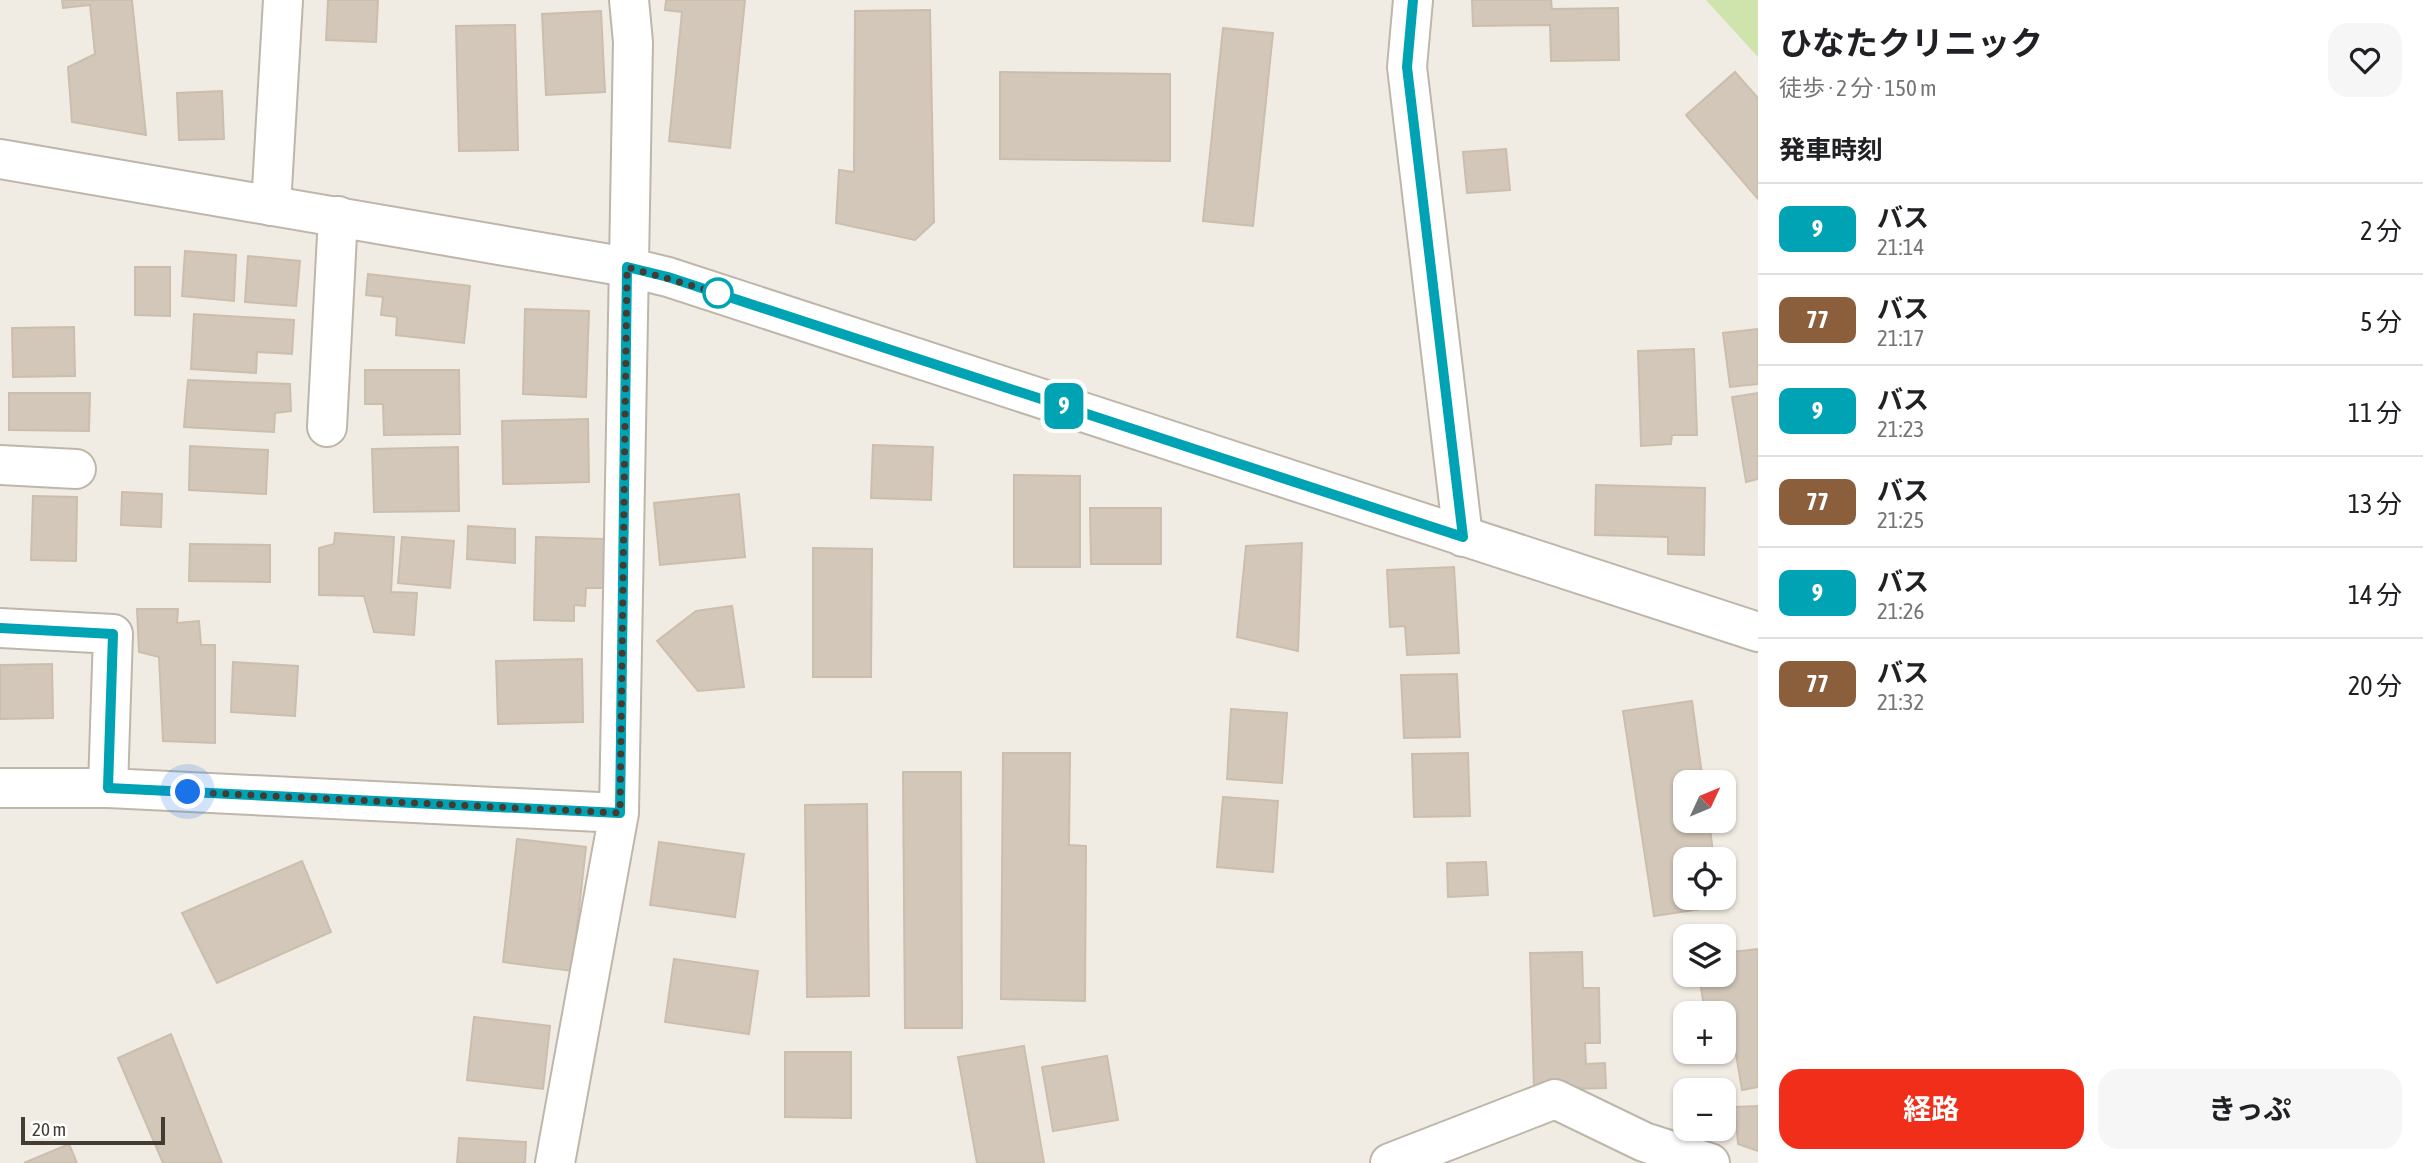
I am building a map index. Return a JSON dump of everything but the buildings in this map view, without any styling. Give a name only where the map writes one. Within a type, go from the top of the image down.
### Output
[{"type":"street","points":[[271,206],[283,0]]},
{"type":"street","points":[[555,1163],[620,813],[627,267],[633,42],[629,0]]},
{"type":"street","points":[[1413,0],[1407,67],[1463,537]]},
{"type":"street","points":[[0,159],[627,267],[668,277],[1758,632]]},
{"type":"street","points":[[327,427],[338,216]]},
{"type":"street","points":[[0,465],[76,469]]},
{"type":"street","points":[[0,628],[113,634],[108,788]]},
{"type":"street","points":[[0,788],[108,788],[620,813]]},
{"type":"street","points":[[1390,1163],[1555,1099],[1644,1142],[1710,1163]]},
{"type":"green space","points":[[1706,0],[1758,0],[1758,57]]},
{"type":"bus line","name":"9","points":[[0,628],[113,634],[108,788],[620,813],[627,267],[668,277],[1463,537],[1407,67],[1413,0]]},
{"type":"route","points":[[188,792],[620,813],[627,267],[721,294],[718,293]]}]
